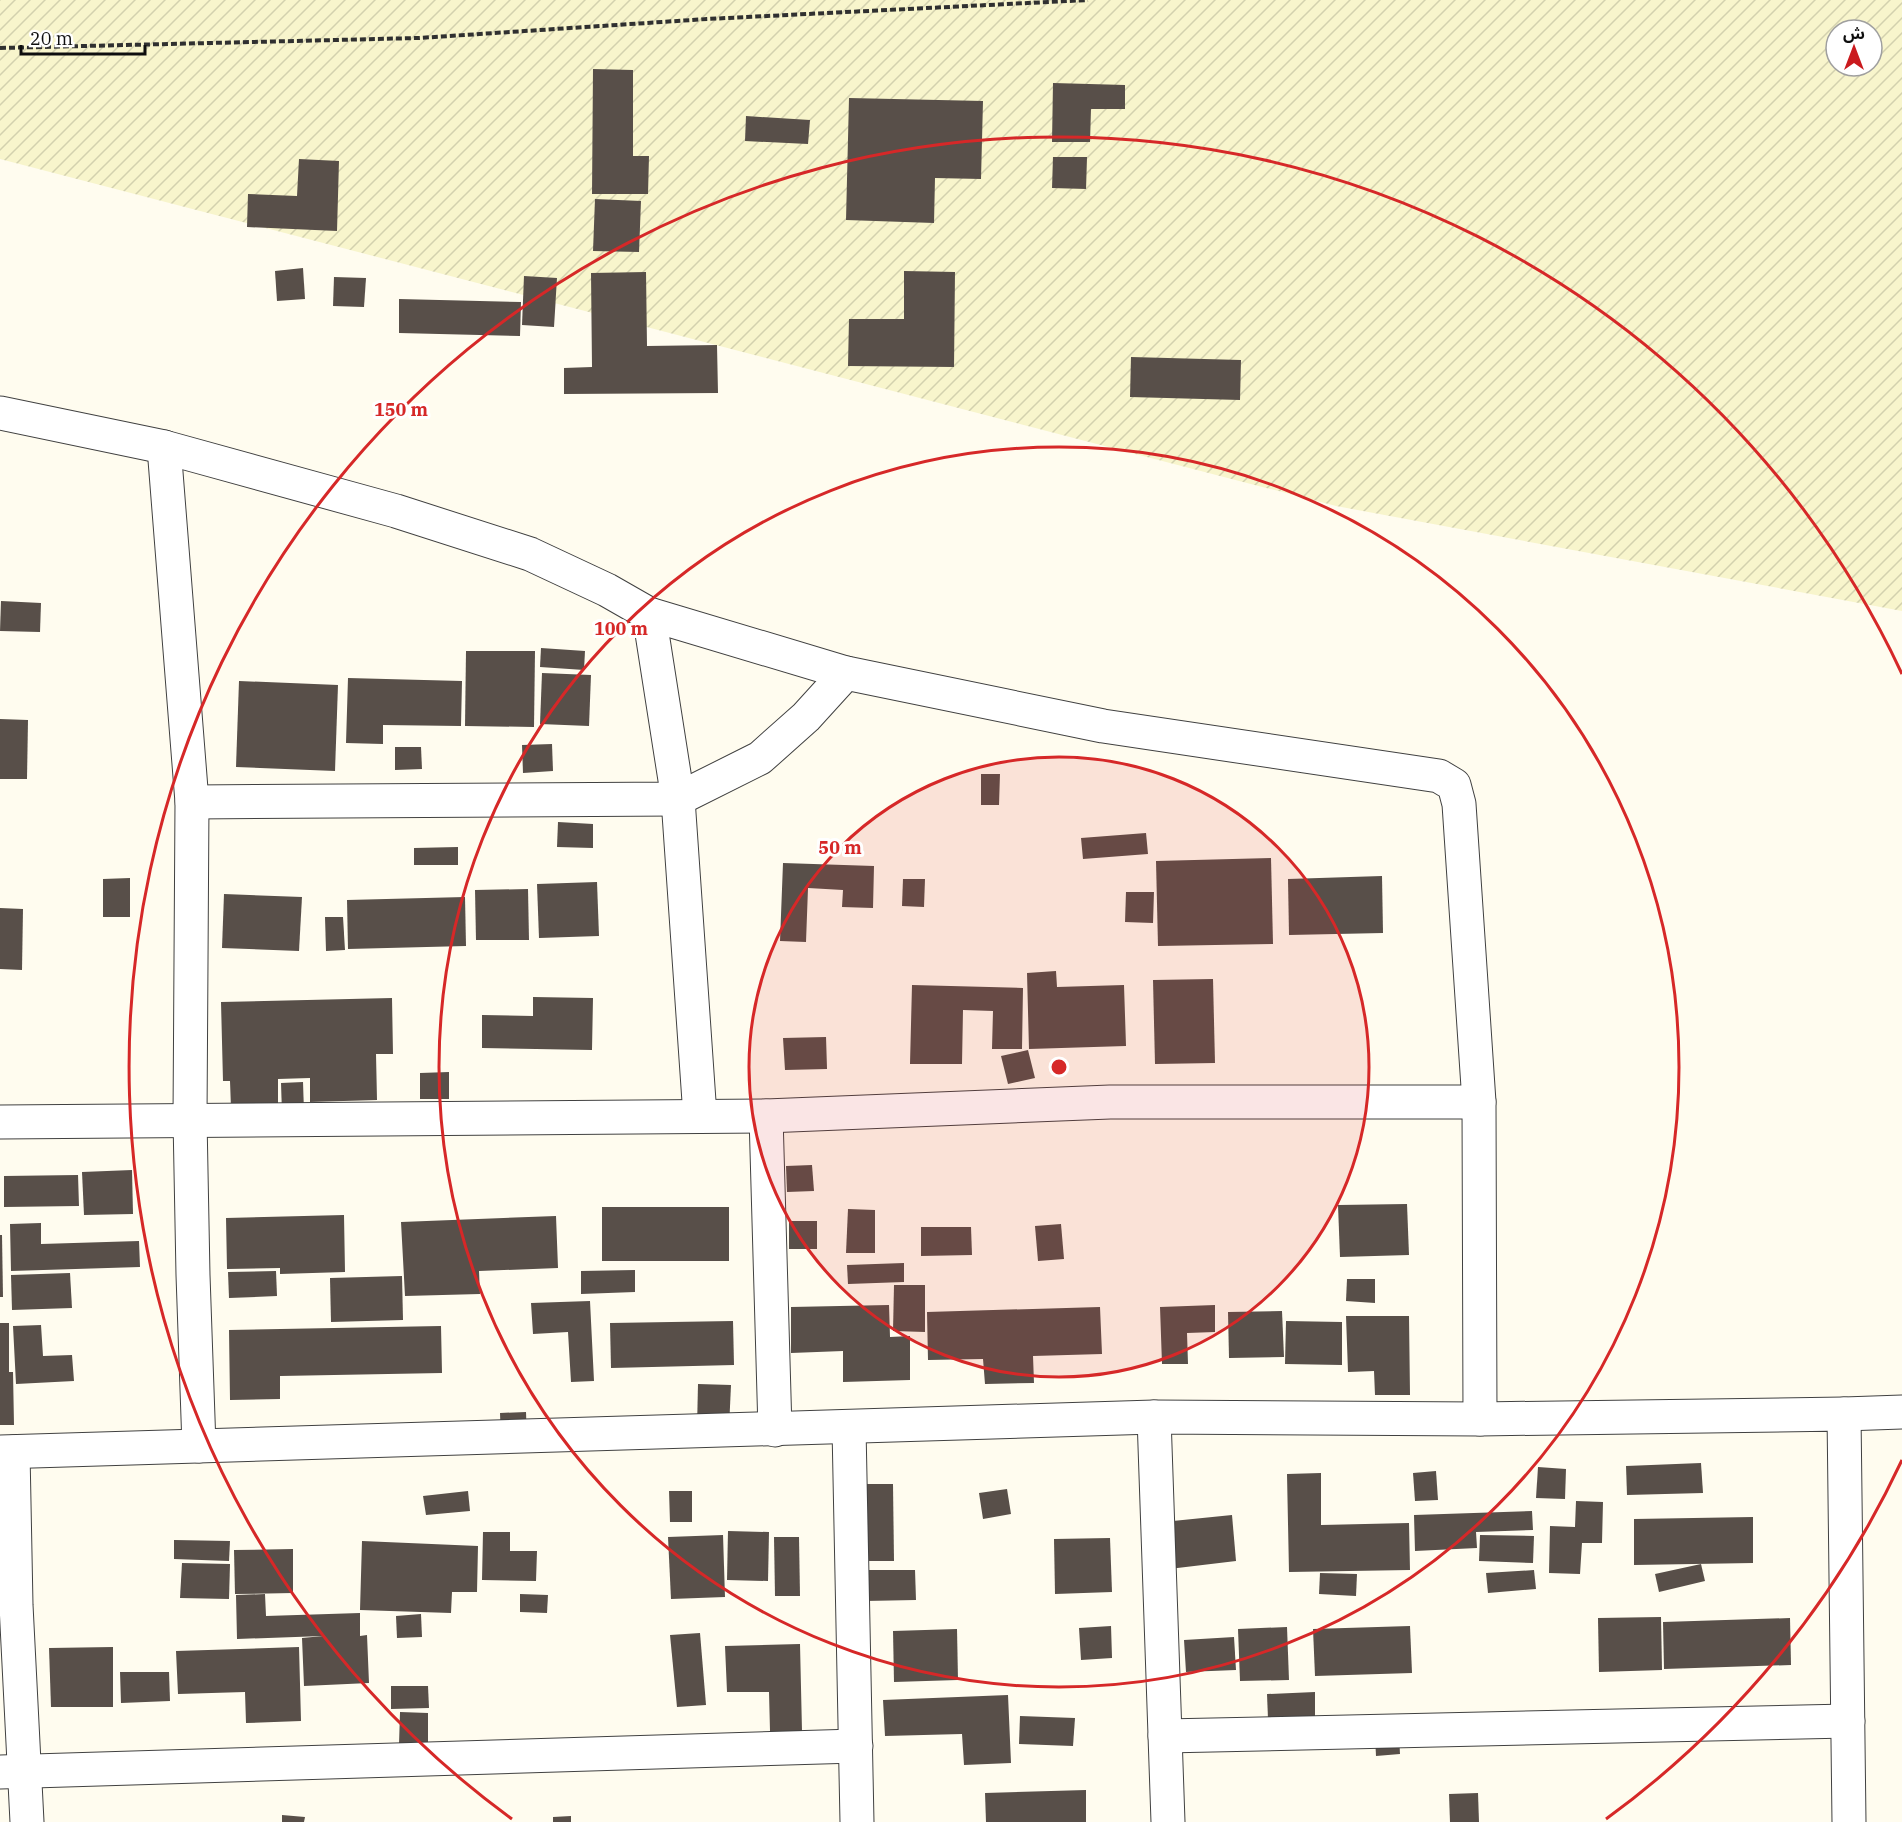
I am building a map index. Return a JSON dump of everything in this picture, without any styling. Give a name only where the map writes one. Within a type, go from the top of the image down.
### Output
[{"type":"street","points":[[0,413],[165,447],[396,511],[530,554],[607,590],[649,614],[846,673],[1103,726],[1439,776],[1454,785],[1459,804],[1479,1102],[1480,1419]]},
{"type":"street","points":[[165,447],[192,802],[190,1119],[199,1446]]},
{"type":"street","points":[[649,614],[678,799],[700,1116]]},
{"type":"street","points":[[192,802],[678,799],[760,758],[806,717],[846,673]]},
{"type":"street","points":[[0,1122],[766,1116],[1110,1102],[1479,1102]]},
{"type":"street","points":[[766,1116],[776,1430]]},
{"type":"street","points":[[27,1822],[13,1772],[16,1605],[6,1452],[1154,1417],[1480,1419],[1902,1412]]},
{"type":"street","points":[[1844,1414],[1849,1822]]},
{"type":"street","points":[[1154,1417],[1168,1822]]},
{"type":"street","points":[[849,1428],[857,1822]]},
{"type":"street","points":[[1166,1736],[1848,1721]]},
{"type":"street","points":[[13,1772],[856,1746]]},
{"type":"path","points":[[0,48],[419,38],[707,19],[1088,0]]},
{"type":"shaded area","points":[[0,0],[1902,0],[1902,611],[1336,506],[0,159]]},
{"type":"building","points":[[593,69],[633,70],[633,156],[649,156],[648,194],[592,194]]},
{"type":"building","points":[[1053,83],[1125,85],[1125,109],[1091,109],[1090,142],[1052,142]]},
{"type":"building","points":[[849,98],[983,101],[981,179],[935,178],[934,223],[846,220]]},
{"type":"building","points":[[746,116],[810,120],[808,144],[745,141]]},
{"type":"building","points":[[1053,157],[1087,157],[1086,189],[1052,188]]},
{"type":"building","points":[[299,159],[339,161],[337,231],[247,227],[248,194],[297,196]]},
{"type":"building","points":[[595,199],[641,201],[639,252],[593,251]]},
{"type":"building","points":[[303,268],[305,299],[277,301],[275,271]]},
{"type":"building","points":[[904,271],[955,272],[954,367],[848,366],[849,319],[904,319]]},
{"type":"building","points":[[646,272],[647,346],[717,345],[718,393],[564,394],[564,368],[592,367],[591,273]]},
{"type":"building","points":[[524,276],[557,278],[554,327],[522,325]]},
{"type":"building","points":[[334,277],[366,278],[364,307],[333,306]]},
{"type":"building","points":[[399,299],[521,302],[520,336],[399,333]]},
{"type":"building","points":[[1131,357],[1241,360],[1240,400],[1130,397]]},
{"type":"building","points":[[1,601],[41,603],[40,632],[0,631]]},
{"type":"building","points":[[541,648],[585,651],[584,670],[540,667]]},
{"type":"building","points":[[466,651],[535,651],[534,727],[465,726]]},
{"type":"building","points":[[542,673],[591,675],[589,726],[540,724]]},
{"type":"building","points":[[348,678],[462,681],[461,726],[383,725],[383,744],[346,743]]},
{"type":"building","points":[[239,681],[338,685],[335,771],[236,767]]},
{"type":"building","points":[[0,719],[28,720],[27,779],[0,779]]},
{"type":"building","points":[[552,744],[553,771],[523,773],[522,745]]},
{"type":"building","points":[[395,747],[421,747],[422,769],[395,770]]},
{"type":"building","points":[[981,774],[1000,774],[999,805],[981,805]]},
{"type":"building","points":[[558,822],[593,824],[593,848],[557,847]]},
{"type":"building","points":[[1146,833],[1148,854],[1083,859],[1081,838]]},
{"type":"building","points":[[458,847],[458,865],[414,865],[414,848]]},
{"type":"building","points":[[1271,858],[1273,944],[1158,946],[1156,861]]},
{"type":"building","points":[[783,863],[874,866],[873,908],[842,907],[843,890],[808,888],[806,942],[780,941]]},
{"type":"building","points":[[1382,876],[1383,933],[1289,935],[1288,879]]},
{"type":"building","points":[[130,878],[130,917],[103,917],[103,879]]},
{"type":"building","points":[[903,879],[925,879],[924,907],[902,906]]},
{"type":"building","points":[[597,882],[599,936],[539,938],[537,884]]},
{"type":"building","points":[[528,889],[529,940],[476,940],[475,890]]},
{"type":"building","points":[[1126,892],[1154,892],[1153,923],[1125,922]]},
{"type":"building","points":[[224,894],[302,897],[299,951],[222,948]]},
{"type":"building","points":[[465,897],[466,946],[348,949],[347,900]]},
{"type":"building","points":[[0,908],[23,909],[22,970],[0,969]]},
{"type":"building","points":[[325,917],[343,917],[345,950],[326,951]]},
{"type":"building","points":[[1056,971],[1057,987],[1124,985],[1126,1046],[1029,1049],[1027,973]]},
{"type":"building","points":[[1213,979],[1215,1063],[1155,1064],[1153,980]]},
{"type":"building","points":[[912,985],[1023,988],[1022,1049],[992,1049],[993,1011],[963,1010],[962,1064],[910,1064]]},
{"type":"building","points":[[533,997],[593,998],[592,1050],[482,1048],[482,1015],[533,1016]]},
{"type":"building","points":[[392,998],[393,1054],[376,1054],[377,1100],[310,1102],[310,1078],[278,1079],[278,1103],[254,1104],[232,1135],[230,1081],[223,1081],[221,1002]]},
{"type":"building","points":[[826,1037],[827,1069],[785,1070],[783,1038]]},
{"type":"building","points":[[1028,1050],[1035,1078],[1008,1084],[1001,1056]]},
{"type":"building","points":[[449,1072],[449,1099],[420,1099],[420,1073]]},
{"type":"building","points":[[303,1082],[304,1112],[282,1113],[281,1083]]},
{"type":"building","points":[[812,1165],[814,1191],[787,1192],[786,1166]]},
{"type":"building","points":[[132,1170],[133,1214],[84,1215],[82,1172]]},
{"type":"building","points":[[78,1175],[79,1206],[4,1207],[4,1176]]},
{"type":"building","points":[[1407,1204],[1409,1255],[1340,1257],[1338,1205]]},
{"type":"building","points":[[602,1207],[729,1207],[729,1261],[602,1261]]},
{"type":"building","points":[[848,1209],[875,1210],[875,1253],[846,1253]]},
{"type":"building","points":[[344,1215],[345,1272],[280,1274],[280,1268],[227,1269],[226,1218]]},
{"type":"building","points":[[556,1216],[558,1268],[479,1271],[480,1294],[405,1296],[401,1222]]},
{"type":"building","points":[[789,1221],[817,1221],[817,1249],[789,1249]]},
{"type":"building","points":[[41,1223],[41,1244],[139,1241],[140,1267],[11,1271],[10,1224]]},
{"type":"building","points":[[1061,1224],[1064,1259],[1038,1261],[1035,1226]]},
{"type":"building","points":[[921,1227],[971,1227],[972,1255],[921,1256]]},
{"type":"building","points":[[0,1235],[2,1235],[3,1297],[0,1297]]},
{"type":"building","points":[[904,1263],[904,1282],[848,1284],[847,1265]]},
{"type":"building","points":[[635,1270],[635,1292],[581,1294],[581,1271]]},
{"type":"building","points":[[276,1271],[277,1296],[229,1298],[228,1272]]},
{"type":"building","points":[[70,1273],[72,1308],[12,1310],[11,1275]]},
{"type":"building","points":[[402,1276],[403,1320],[331,1322],[330,1278]]},
{"type":"building","points":[[1347,1279],[1375,1279],[1375,1303],[1346,1301]]},
{"type":"building","points":[[894,1285],[925,1285],[925,1332],[893,1331]]},
{"type":"building","points":[[590,1301],[594,1381],[571,1382],[568,1332],[533,1334],[531,1303]]},
{"type":"building","points":[[889,1305],[890,1337],[910,1336],[910,1380],[843,1382],[843,1351],[791,1353],[791,1307]]},
{"type":"building","points":[[1215,1305],[1215,1332],[1187,1333],[1188,1364],[1162,1364],[1160,1307]]},
{"type":"building","points":[[1100,1307],[1102,1354],[1033,1356],[1034,1383],[985,1384],[983,1359],[928,1360],[927,1312]]},
{"type":"building","points":[[1282,1311],[1284,1357],[1229,1358],[1228,1312]]},
{"type":"building","points":[[1346,1316],[1409,1316],[1410,1395],[1375,1395],[1374,1371],[1348,1372]]},
{"type":"building","points":[[733,1321],[734,1365],[611,1368],[610,1323]]},
{"type":"building","points":[[1286,1321],[1342,1322],[1342,1365],[1285,1364]]},
{"type":"building","points":[[0,1323],[9,1323],[9,1372],[13,1372],[14,1425],[0,1425]]},
{"type":"building","points":[[41,1325],[43,1356],[72,1355],[74,1381],[16,1384],[13,1326]]},
{"type":"building","points":[[441,1326],[442,1373],[280,1376],[280,1399],[230,1400],[229,1330]]},
{"type":"building","points":[[698,1384],[731,1385],[729,1428],[697,1428]]},
{"type":"building","points":[[526,1412],[527,1443],[501,1443],[500,1413]]},
{"type":"building","points":[[1701,1463],[1703,1493],[1627,1495],[1626,1466]]},
{"type":"building","points":[[1538,1467],[1566,1469],[1565,1499],[1536,1498]]},
{"type":"building","points":[[1436,1471],[1438,1500],[1415,1501],[1413,1473]]},
{"type":"building","points":[[1321,1473],[1321,1525],[1409,1523],[1410,1570],[1289,1572],[1287,1474]]},
{"type":"building","points":[[852,1484],[893,1484],[894,1561],[854,1561]]},
{"type":"building","points":[[1007,1489],[1011,1514],[983,1519],[979,1493]]},
{"type":"building","points":[[468,1491],[470,1511],[426,1515],[423,1496]]},
{"type":"building","points":[[669,1491],[692,1491],[692,1522],[670,1522]]},
{"type":"building","points":[[1576,1501],[1603,1502],[1602,1543],[1582,1543],[1580,1574],[1549,1573],[1550,1526],[1575,1527]]},
{"type":"building","points":[[1532,1511],[1533,1530],[1476,1532],[1477,1548],[1415,1551],[1414,1515]]},
{"type":"building","points":[[1232,1515],[1236,1561],[1169,1569],[1163,1522]]},
{"type":"building","points":[[1753,1517],[1753,1563],[1634,1565],[1634,1519]]},
{"type":"building","points":[[728,1531],[769,1532],[768,1581],[727,1580]]},
{"type":"building","points":[[483,1532],[510,1532],[510,1551],[537,1551],[536,1581],[482,1580]]},
{"type":"building","points":[[723,1535],[725,1597],[671,1599],[668,1537]]},
{"type":"building","points":[[1480,1535],[1534,1536],[1533,1563],[1479,1561]]},
{"type":"building","points":[[774,1537],[799,1537],[800,1596],[775,1596]]},
{"type":"building","points":[[1110,1538],[1112,1592],[1055,1594],[1054,1539]]},
{"type":"building","points":[[174,1540],[230,1541],[229,1561],[174,1559]]},
{"type":"building","points":[[362,1541],[478,1546],[477,1592],[452,1592],[451,1613],[360,1610]]},
{"type":"building","points":[[293,1549],[293,1593],[235,1594],[234,1550]]},
{"type":"building","points":[[182,1563],[230,1564],[229,1599],[180,1598]]},
{"type":"building","points":[[1701,1564],[1705,1581],[1659,1592],[1655,1574]]},
{"type":"building","points":[[864,1570],[915,1570],[916,1600],[865,1601]]},
{"type":"building","points":[[1534,1570],[1536,1589],[1488,1593],[1486,1573]]},
{"type":"building","points":[[1320,1573],[1357,1574],[1356,1596],[1319,1594]]},
{"type":"building","points":[[265,1594],[266,1616],[360,1613],[360,1636],[367,1635],[369,1683],[304,1686],[302,1638],[323,1636],[237,1639],[236,1595]]},
{"type":"building","points":[[520,1594],[548,1595],[547,1613],[520,1612]]},
{"type":"building","points":[[421,1614],[422,1637],[397,1638],[396,1616]]},
{"type":"building","points":[[1661,1617],[1662,1670],[1599,1672],[1598,1618]]},
{"type":"building","points":[[1790,1618],[1791,1665],[1664,1669],[1663,1622]]},
{"type":"building","points":[[1111,1626],[1112,1658],[1081,1660],[1079,1628]]},
{"type":"building","points":[[1410,1626],[1412,1673],[1315,1676],[1313,1629]]},
{"type":"building","points":[[1287,1627],[1289,1680],[1240,1681],[1238,1629]]},
{"type":"building","points":[[957,1629],[958,1680],[894,1682],[893,1631]]},
{"type":"building","points":[[700,1633],[706,1705],[677,1707],[670,1635]]},
{"type":"building","points":[[1234,1637],[1236,1670],[1186,1672],[1184,1640]]},
{"type":"building","points":[[800,1644],[802,1731],[770,1731],[769,1692],[727,1692],[725,1646]]},
{"type":"building","points":[[113,1647],[113,1707],[51,1707],[49,1648]]},
{"type":"building","points":[[299,1647],[301,1721],[246,1723],[245,1692],[178,1694],[176,1651]]},
{"type":"building","points":[[120,1672],[169,1672],[170,1701],[121,1703]]},
{"type":"building","points":[[391,1686],[428,1686],[429,1708],[391,1709]]},
{"type":"building","points":[[1315,1692],[1315,1718],[1268,1719],[1267,1694]]},
{"type":"building","points":[[1008,1695],[1011,1763],[964,1765],[962,1734],[885,1736],[883,1700]]},
{"type":"building","points":[[400,1712],[428,1713],[428,1745],[399,1744]]},
{"type":"building","points":[[1020,1716],[1075,1718],[1073,1746],[1019,1744]]},
{"type":"building","points":[[1374,1716],[1398,1716],[1400,1754],[1376,1756]]},
{"type":"building","points":[[1086,1790],[1086,1822],[986,1822],[985,1793]]},
{"type":"building","points":[[1478,1793],[1479,1822],[1450,1822],[1449,1794]]},
{"type":"building","points":[[282,1815],[305,1817],[304,1822],[282,1822]]},
{"type":"building","points":[[571,1816],[571,1822],[553,1822],[553,1817]]}]
